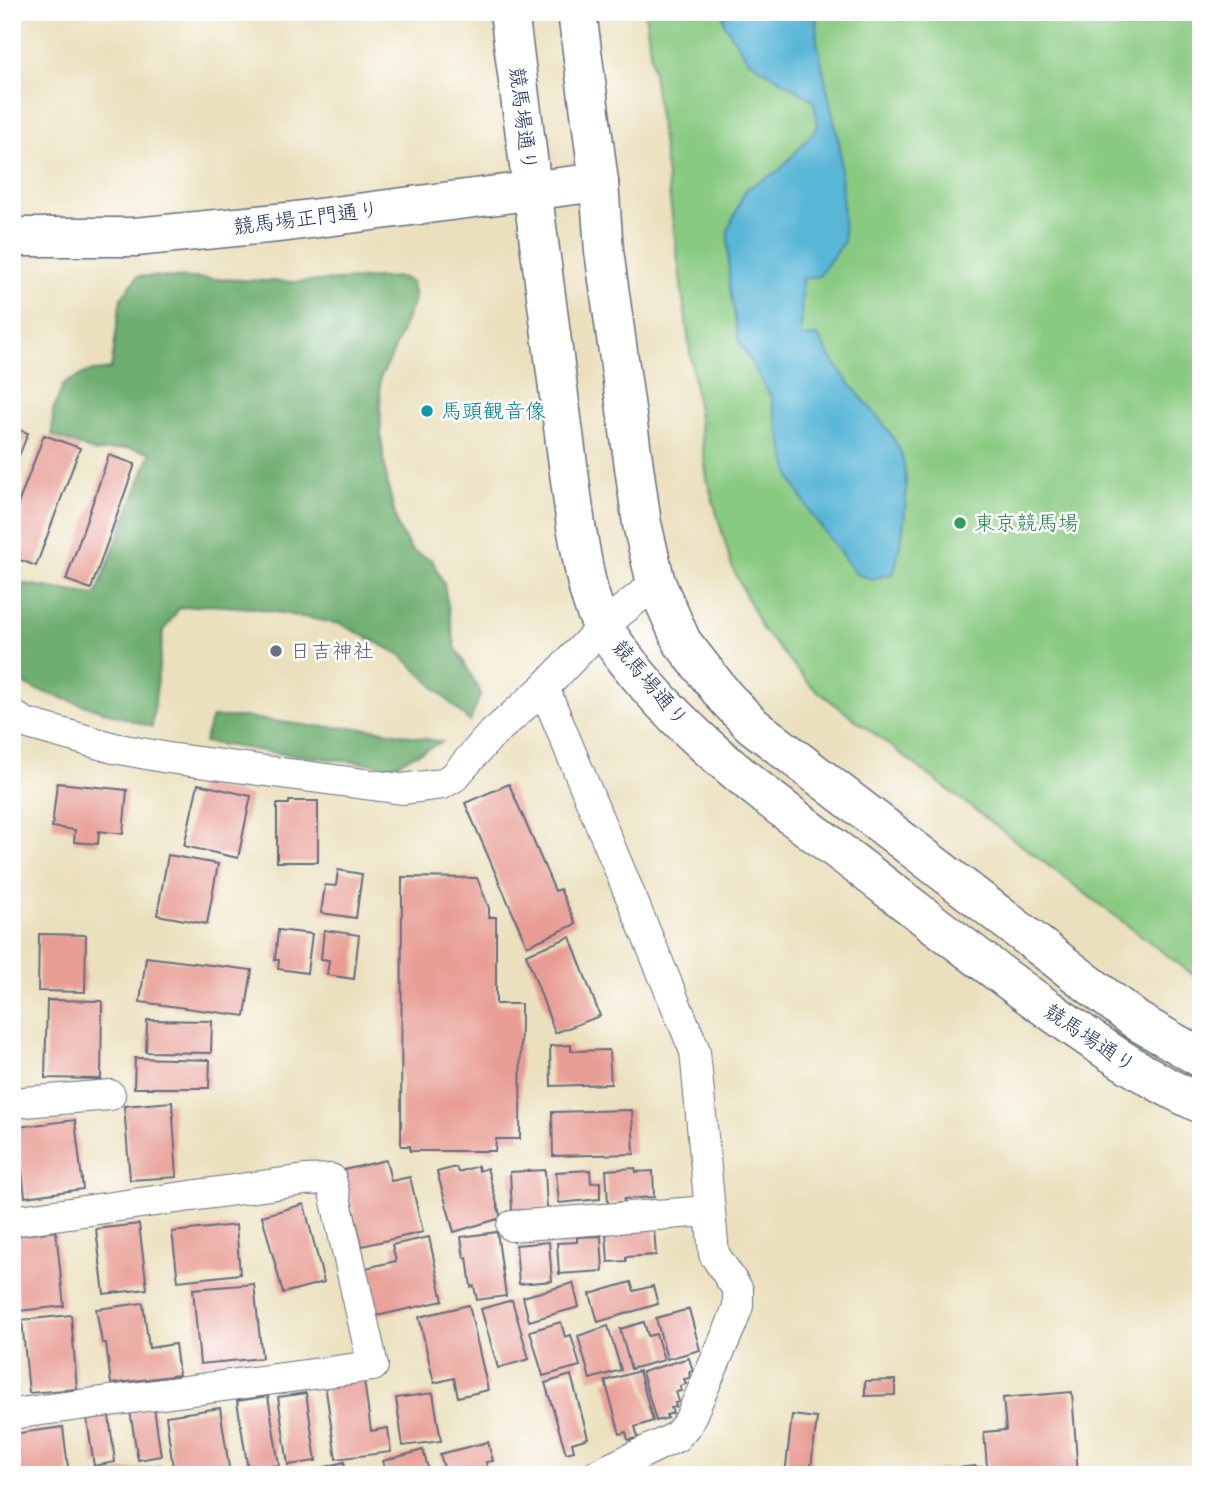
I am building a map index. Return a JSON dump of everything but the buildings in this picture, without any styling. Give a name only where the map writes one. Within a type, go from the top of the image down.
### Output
[{"type":"street","name":"競馬場通り","points":[[509,12],[576,526],[592,597],[603,626],[634,669],[674,715],[726,762],[994,971],[1113,1055],[1171,1090],[1201,1104]]},
{"type":"street","name":"競馬場通り","points":[[577,12],[599,182],[604,251],[642,524],[656,583],[682,642],[725,698],[752,725],[1137,1021],[1201,1058]]},
{"type":"street","name":"競馬場正門通り","points":[[12,237],[135,237],[287,222],[599,182]]},
{"type":"street","points":[[12,715],[26,723],[114,748],[181,760],[402,789],[442,783],[454,777],[489,737],[544,688],[603,626],[656,583]]},
{"type":"street","points":[[544,688],[695,1051],[714,1254],[738,1290],[738,1306],[732,1323],[688,1423],[676,1437],[596,1475]]},
{"type":"street","points":[[12,1104],[110,1095]]},
{"type":"street","points":[[12,1221],[305,1180],[331,1179],[373,1366],[12,1414]]},
{"type":"street","points":[[512,1226],[708,1211]]},
{"type":"green space","name":"東京競馬場","points":[[645,12],[1201,12],[1201,981],[811,686],[762,629],[732,567],[707,479]]},
{"type":"green space","points":[[138,276],[295,282],[400,277],[412,282],[415,298],[380,378],[381,438],[387,482],[398,528],[412,551],[432,560],[444,584],[455,646],[481,693],[470,722],[401,655],[341,624],[253,608],[207,605],[179,608],[163,632],[152,727],[34,689],[12,676],[12,582],[96,595],[151,452],[128,448],[96,452],[52,435],[53,410],[64,384],[87,372],[111,369],[121,298]]},
{"type":"green space","points":[[212,717],[243,717],[311,726],[374,729],[442,742],[392,766],[204,742]]},
{"type":"water","points":[[723,12],[816,12],[817,42],[840,148],[844,241],[819,276],[802,279],[801,337],[818,336],[844,376],[888,430],[900,451],[905,474],[906,503],[894,573],[872,579],[856,574],[810,512],[791,479],[771,397],[739,341],[729,284],[728,230],[746,189],[780,170],[818,127],[814,101],[747,59],[724,23]]},
{"type":"place","name":"馬頭観音像","points":[[427,411]]},
{"type":"place","name":"東京競馬場","points":[[960,523]]},
{"type":"place","name":"日吉神社","points":[[276,651]]}]
